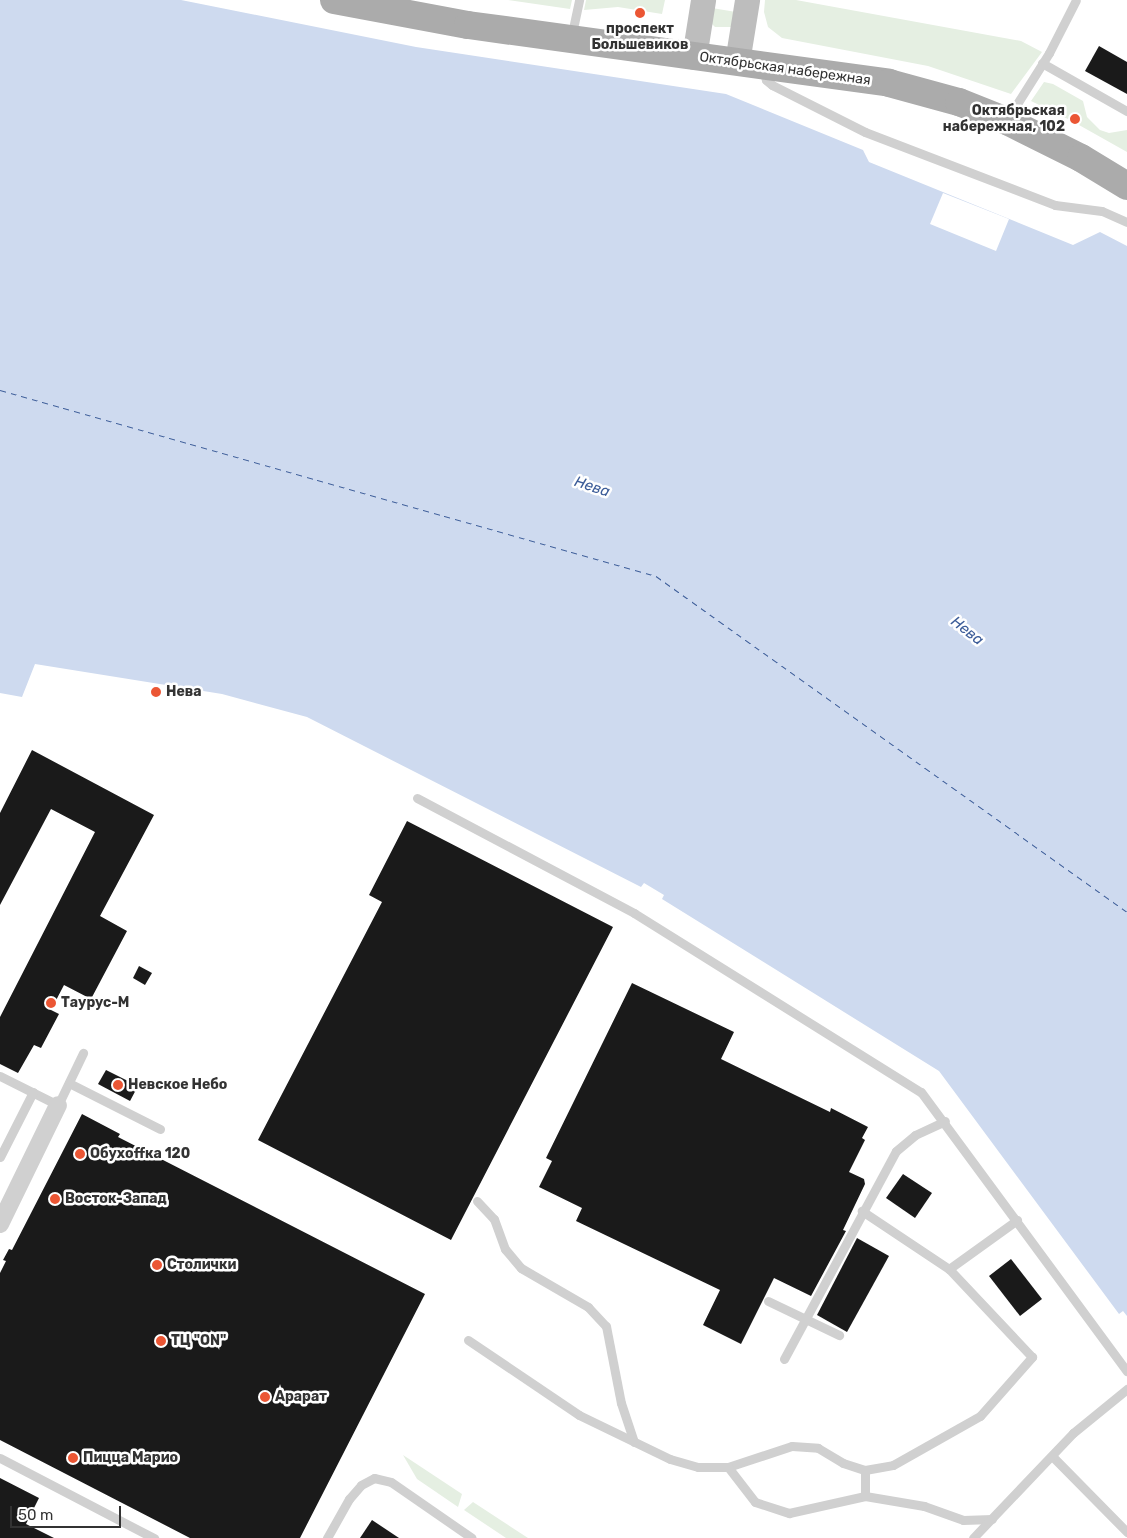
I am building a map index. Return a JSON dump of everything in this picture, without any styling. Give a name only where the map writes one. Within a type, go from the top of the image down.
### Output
[{"type":"main road","name":"Октябрьская набережная","points":[[334,0],[468,25],[695,49],[889,83],[959,102],[1081,158],[1127,186]]},
{"type":"main road","name":"Октябрьская набережная","points":[[417,0],[576,12],[695,49]]},
{"type":"main road","points":[[695,49],[703,0]]},
{"type":"main road","points":[[747,0],[747,58]]},
{"type":"main road","name":"Октябрьская набережная","points":[[747,58],[855,62],[929,76],[1015,107],[1127,167]]},
{"type":"street","points":[[0,1224],[58,1106]]},
{"type":"lane","points":[[1015,107],[1042,64],[1076,0]]},
{"type":"lane","points":[[747,58],[772,85],[865,132],[1055,205],[1102,211],[1127,222]]},
{"type":"lane","points":[[1042,64],[1127,111]]},
{"type":"lane","points":[[417,798],[634,913],[921,1092],[945,1121],[1127,1371]]},
{"type":"lane","points":[[0,1076],[58,1106],[83,1053]]},
{"type":"lane","points":[[69,1083],[160,1129]]},
{"type":"lane","points":[[0,1157],[33,1092]]},
{"type":"lane","points":[[784,1359],[896,1150],[915,1135],[945,1121]]},
{"type":"lane","points":[[477,1201],[494,1220],[505,1248],[522,1268],[588,1307],[606,1326],[621,1403],[634,1442]]},
{"type":"lane","points":[[468,1340],[578,1414],[680,1462],[698,1466],[728,1467],[792,1446],[818,1448],[843,1463],[865,1470],[892,1464],[980,1416],[1032,1357],[949,1269],[862,1211]]},
{"type":"lane","points":[[949,1269],[1017,1220]]},
{"type":"lane","points":[[768,1301],[839,1335]]},
{"type":"lane","points":[[973,1538],[1052,1456],[1127,1389]]},
{"type":"lane","points":[[1052,1456],[1127,1532]]},
{"type":"lane","points":[[0,1458],[154,1538]]},
{"type":"lane","points":[[728,1467],[755,1502],[789,1513],[865,1496],[924,1506],[963,1520],[992,1519]]},
{"type":"lane","points":[[865,1470],[865,1496]]},
{"type":"lane","points":[[326,1538],[349,1499],[361,1485],[374,1478],[391,1482],[472,1538]]},
{"type":"shaded area","points":[[508,0],[572,0],[570,9]]},
{"type":"shaded area","points":[[586,0],[665,0],[662,14],[618,7],[584,10]]},
{"type":"shaded area","points":[[765,0],[796,0],[1021,41],[1042,52],[1011,94],[928,66],[782,38],[768,27],[764,12]]},
{"type":"shaded area","points":[[712,8],[736,12],[731,27],[715,27],[712,24]]},
{"type":"shaded area","points":[[1044,82],[1053,84],[1083,101],[1087,117],[1100,130],[1109,133],[1127,130],[1127,152],[1079,125],[1082,120],[1073,115],[1070,120],[1031,101]]},
{"type":"shaded area","points":[[403,1455],[462,1494],[458,1507],[417,1479]]},
{"type":"shaded area","points":[[473,1502],[528,1538],[506,1538],[464,1510]]},
{"type":"water","name":"Нева","points":[[0,0],[181,0],[416,47],[726,94],[863,150],[869,162],[1073,245],[1100,232],[1127,246],[1127,1316],[1123,1311],[1119,1314],[939,1071],[662,899],[664,895],[644,883],[641,887],[307,717],[222,694],[35,664],[22,697],[0,693]]},
{"type":"pier","points":[[943,193],[1009,219],[996,251],[930,224]]},
{"type":"building","points":[[1099,46],[1127,62],[1127,94],[1085,71]]},
{"type":"building","points":[[32,750],[154,815],[100,916],[127,931],[91,999],[64,985],[51,1010],[59,1014],[41,1048],[34,1045],[18,1073],[0,1064],[0,1017],[95,832],[51,809],[0,905],[0,813]]},
{"type":"building","points":[[407,821],[613,927],[451,1240],[258,1140],[382,902],[369,895]]},
{"type":"building","points":[[139,966],[152,973],[145,985],[133,978]]},
{"type":"building","points":[[632,983],[734,1032],[721,1059],[830,1112],[831,1108],[868,1127],[862,1138],[865,1140],[849,1172],[864,1179],[865,1184],[843,1230],[846,1231],[811,1296],[774,1278],[741,1344],[703,1325],[720,1290],[576,1221],[582,1208],[539,1187],[552,1161],[546,1158]]},
{"type":"building","name":"Невское Небо","points":[[106,1070],[138,1086],[130,1101],[98,1084]]},
{"type":"building","points":[[82,1114],[120,1134],[118,1137],[425,1294],[300,1538],[190,1538],[0,1440],[0,1273],[6,1261],[3,1260],[9,1249],[12,1250]]},
{"type":"building","points":[[903,1174],[932,1193],[915,1218],[886,1198]]},
{"type":"building","points":[[857,1238],[889,1256],[847,1332],[817,1315]]},
{"type":"building","points":[[1011,1259],[1042,1299],[1020,1316],[989,1276]]},
{"type":"building","points":[[0,1478],[39,1498],[26,1524],[54,1538],[0,1538]]},
{"type":"building","points":[[372,1520],[399,1538],[360,1538]]},
{"type":"ferry route","points":[[0,390],[656,576],[1127,912]]},
{"type":"place","name":"проспект Большевиков","points":[[640,13]]},
{"type":"place","name":"Октябрьская набережная, 102","points":[[1075,119]]},
{"type":"place","name":"Нева","points":[[156,692]]},
{"type":"place","name":"Таурус-М","points":[[51,1003]]},
{"type":"place","name":"Невское Небо","points":[[118,1085]]},
{"type":"place","name":"Обухоffка 120","points":[[80,1154]]},
{"type":"place","name":"Восток-Запад","points":[[55,1199]]},
{"type":"place","name":"Столички","points":[[157,1265]]},
{"type":"place","name":"ТЦ \"ON\"","points":[[161,1341]]},
{"type":"place","name":"Арарат","points":[[265,1397]]},
{"type":"place","name":"Пицца Марио","points":[[73,1458]]}]
